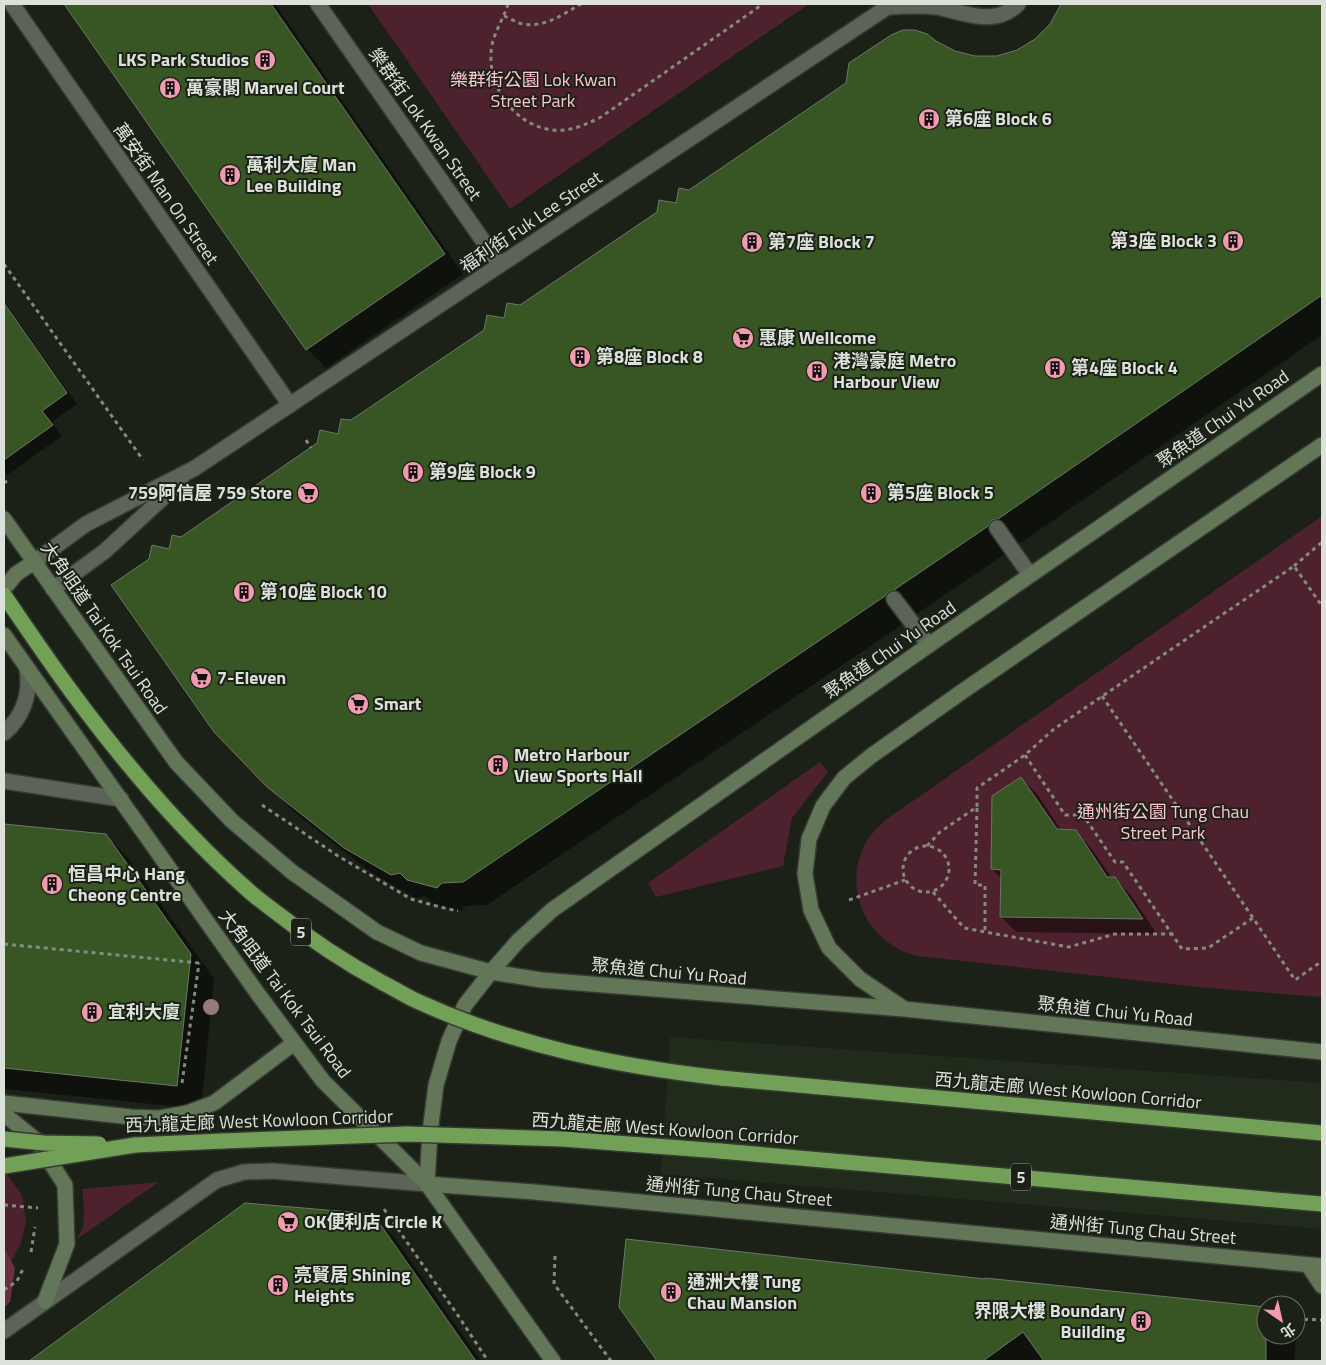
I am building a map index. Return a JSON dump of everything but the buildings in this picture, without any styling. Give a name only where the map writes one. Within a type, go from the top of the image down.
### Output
[{"type":"highway","name":"西九龍走廊 West Kowloon Corridor","points":[[4,595],[72,692],[114,747],[199,843],[250,892],[302,933],[353,967],[418,1002],[480,1027],[539,1045],[604,1061],[663,1071],[721,1078],[1322,1133]]},
{"type":"highway","name":"西九龍走廊 West Kowloon Corridor","points":[[4,1139],[44,1143],[135,1145],[312,1136],[407,1134],[563,1139],[1322,1204]]},
{"type":"highway","points":[[4,1166],[135,1145]]},
{"type":"main road","name":"聚魚道 Chui Yu Road","points":[[427,1184],[430,1132],[436,1085],[449,1041],[465,1006],[518,940],[552,910],[929,645],[1322,374]]},
{"type":"main road","name":"聚魚道 Chui Yu Road","points":[[904,1009],[860,979],[830,948],[811,910],[805,874],[809,838],[823,806],[844,778],[871,756],[1322,445]]},
{"type":"main road","name":"大角咀道 Tai Kok Tsui Road","points":[[4,519],[176,762],[232,822],[292,872],[376,932],[421,953],[491,972]]},
{"type":"main road","points":[[4,589],[16,574],[34,562]]},
{"type":"main road","name":"大角咀道 Tai Kok Tsui Road","points":[[4,635],[294,1043],[324,1081],[427,1184],[553,1361]]},
{"type":"main road","name":"聚魚道 Chui Yu Road","points":[[491,972],[541,980],[904,1009],[1322,1052]]},
{"type":"main road","points":[[4,1104],[131,1117],[159,1118],[187,1113],[214,1103],[294,1043]]},
{"type":"main road","points":[[4,1114],[36,1140],[65,1185],[67,1244],[45,1301]]},
{"type":"main road","name":"通州街 Tung Chau Street","points":[[427,1184],[543,1193],[1315,1266]]},
{"type":"main road","points":[[1315,1266],[1322,1286]]},
{"type":"street","name":"萬安街 Man On Street","points":[[12,4],[290,405]]},
{"type":"street","name":"樂群街 Lok Kwan Street","points":[[318,4],[500,265]]},
{"type":"street","name":"福利街 Fuk Lee Street","points":[[34,562],[86,524],[195,468],[890,5],[935,7],[980,17],[992,17],[1005,14],[1018,4]]},
{"type":"street","name":"福利街 Fuk Lee Street","points":[[53,589],[105,551],[195,468]]},
{"type":"street","points":[[997,528],[1030,575]]},
{"type":"street","points":[[894,599],[929,645]]},
{"type":"street","points":[[4,734],[20,714],[27,698],[28,669]]},
{"type":"street","points":[[4,781],[121,799]]},
{"type":"street","name":"通州街 Tung Chau Street","points":[[4,1331],[217,1180],[244,1172],[272,1171],[427,1184]]},
{"type":"path","points":[[508,4],[495,34],[491,53],[492,72],[498,91],[509,108],[525,120],[543,128],[563,130],[583,126],[601,117],[763,4]]},
{"type":"path","points":[[504,16],[522,24],[540,24],[558,18],[581,4]]},
{"type":"path","points":[[4,264],[142,460]]},
{"type":"path","points":[[306,440],[311,448]]},
{"type":"path","points":[[985,932],[985,885],[976,885],[977,788],[1025,755],[1054,729],[1294,566],[1322,542]]},
{"type":"path","points":[[1294,566],[1322,606]]},
{"type":"path","points":[[1102,696],[1295,980],[1322,961]]},
{"type":"path","points":[[1025,755],[1065,815],[1084,815],[1115,862],[1122,862],[1182,950],[1208,948],[1253,918]]},
{"type":"path","points":[[260,804],[338,856],[412,899],[458,910]]},
{"type":"path","points":[[927,846],[940,832],[977,807]]},
{"type":"path","points":[[927,846],[935,848],[942,852],[950,866],[946,882],[933,892],[916,890],[905,880],[903,866],[908,854],[914,849],[927,846]]},
{"type":"path","points":[[849,900],[905,880]]},
{"type":"path","points":[[933,892],[964,928],[1069,947],[1115,934],[1172,934]]},
{"type":"path","points":[[4,944],[199,963]]},
{"type":"path","points":[[181,1088],[200,958]]},
{"type":"path","points":[[380,1203],[488,1361]]},
{"type":"path","points":[[4,1205],[38,1208]]},
{"type":"path","points":[[30,1257],[37,1218]]},
{"type":"path","points":[[555,1256],[554,1284],[611,1361]]},
{"type":"path","points":[[4,1290],[17,1281],[26,1265]]},
{"type":"path","points":[[1306,1319],[1322,1320]]},
{"type":"shaded area","points":[[670,1037],[1322,1083],[1322,1229],[661,1174]]},
{"type":"shaded area","points":[[4,1248],[15,1268],[10,1302],[4,1308]]},
{"type":"green space","name":"樂群街公園 Lok Kwan Street Park","points":[[368,4],[809,4],[510,209]]},
{"type":"green space","name":"通州街公園 Tung Chau Street Park","points":[[1322,516],[1322,997],[1208,988],[917,956],[895,948],[878,933],[862,909],[856,881],[861,853],[874,831],[887,819]]},
{"type":"green space","points":[[820,762],[828,772],[792,818],[783,866],[656,897],[648,883]]},
{"type":"green space","points":[[4,1170],[22,1195],[26,1221],[21,1243],[4,1273]]},
{"type":"green space","points":[[159,1182],[77,1239],[83,1227],[84,1207],[82,1189]]},
{"type":"place","name":"LKS Park Studios","points":[[265,60]]},
{"type":"place","name":"萬豪閣 Marvel Court","points":[[170,88]]},
{"type":"place","name":"第6座 Block 6","points":[[929,119]]},
{"type":"place","name":"萬利大廈 Man Lee Building","points":[[230,175]]},
{"type":"place","name":"第3座 Block 3","points":[[1233,241]]},
{"type":"place","name":"第7座 Block 7","points":[[752,242]]},
{"type":"place","name":"惠康 Wellcome","points":[[743,338]]},
{"type":"place","name":"第8座 Block 8","points":[[580,357]]},
{"type":"place","name":"第4座 Block 4","points":[[1055,368]]},
{"type":"place","name":"港灣豪庭 Metro Harbour View","points":[[817,371]]},
{"type":"place","name":"第9座 Block 9","points":[[413,472]]},
{"type":"place","name":"759阿信屋 759 Store","points":[[308,493]]},
{"type":"place","name":"第5座 Block 5","points":[[871,493]]},
{"type":"place","name":"第10座 Block 10","points":[[244,592]]},
{"type":"place","name":"7-Eleven","points":[[201,678]]},
{"type":"place","name":"Smart","points":[[358,704]]},
{"type":"place","name":"Metro Harbour View Sports Hall","points":[[498,765]]},
{"type":"place","name":"恒昌中心 Hang Cheong Centre","points":[[52,884]]},
{"type":"place","name":"宜利大廈","points":[[92,1012]]},
{"type":"place","name":"OK便利店 Circle K","points":[[288,1222]]},
{"type":"place","name":"亮賢居 Shining Heights","points":[[278,1285]]},
{"type":"place","name":"通洲大樓 Tung Chau Mansion","points":[[671,1292]]},
{"type":"place","name":"界限大樓 Boundary Building","points":[[1141,1321]]}]
